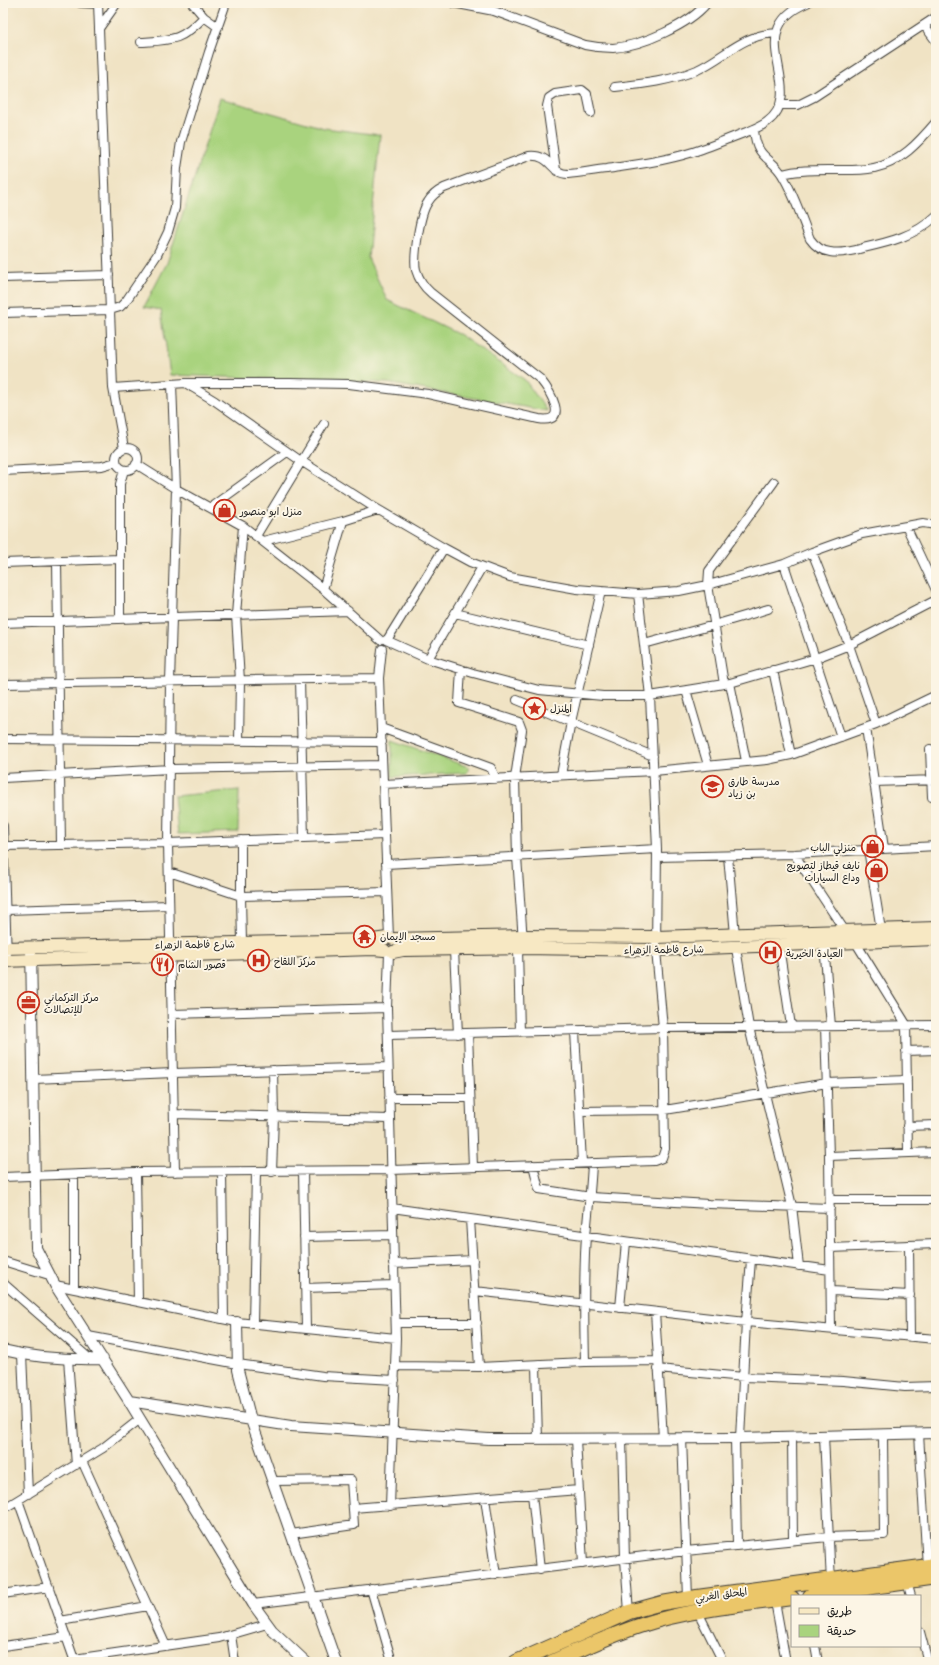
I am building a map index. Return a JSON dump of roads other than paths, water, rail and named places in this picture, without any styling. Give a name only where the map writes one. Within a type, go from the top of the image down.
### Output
[{"type":"highway","name":"المحلق الغربي","points":[[812,1595],[832,1586],[931,1566]]},
{"type":"highway","name":"المحلق الغربي","points":[[516,1662],[629,1612],[688,1598],[832,1586],[907,1582],[936,1578]]},
{"type":"highway","name":"المحلق الغربي","points":[[552,1662],[617,1633],[647,1623],[698,1612],[791,1598]]},
{"type":"main road","name":"شارع فاطمة الزهراء","points":[[5,960],[31,960],[242,943],[373,940],[402,950],[454,950],[521,944],[656,937],[936,928]]},
{"type":"main road","name":"شارع فاطمة الزهراء","points":[[5,948],[170,950],[373,948],[389,945],[521,944],[656,950],[936,939]]},
{"type":"street","points":[[80,3],[98,4],[113,388],[124,448]]},
{"type":"street","points":[[100,27],[117,3]]},
{"type":"street","points":[[192,3],[204,17],[218,26]]},
{"type":"street","points":[[3,313],[110,310],[117,309],[126,301],[157,255],[168,232],[175,208],[177,168],[181,142],[226,3]]},
{"type":"street","points":[[453,3],[494,11],[585,45],[599,48],[614,48],[628,45],[662,33],[691,16],[707,3]]},
{"type":"street","points":[[113,388],[186,383],[320,383],[378,387],[454,398],[539,419],[551,418],[556,413],[555,404],[540,379],[427,289],[418,276],[415,255],[425,207],[439,190],[529,156],[539,156],[544,158],[556,170],[569,174],[632,165],[701,150],[766,123],[772,118],[780,105],[782,90],[776,47],[777,33],[786,16],[807,3]]},
{"type":"street","points":[[141,42],[179,38],[192,30],[204,17]]},
{"type":"street","points":[[780,105],[798,105],[814,97],[936,17]]},
{"type":"street","points":[[924,25],[936,40]]},
{"type":"street","points":[[615,87],[651,83],[686,74],[708,64],[750,38],[759,35],[777,33]]},
{"type":"street","points":[[556,170],[547,106],[549,98],[555,94],[582,90],[587,94],[591,113]]},
{"type":"street","points":[[782,174],[804,170],[863,170],[882,166],[891,163],[907,152],[934,128]]},
{"type":"street","points":[[754,129],[759,150],[782,174],[810,239],[820,249],[829,252],[848,252],[893,241],[921,229],[936,216]]},
{"type":"street","points":[[3,278],[109,275]]},
{"type":"street","points":[[186,383],[215,401],[300,461],[378,510],[444,548],[482,567],[510,576],[577,589],[638,594],[679,591],[708,585],[784,564],[862,534],[923,523],[936,525]]},
{"type":"street","points":[[172,384],[176,489],[170,682],[168,843],[175,1172]]},
{"type":"street","points":[[256,536],[300,461],[324,424]]},
{"type":"street","points":[[124,448],[132,449],[137,454],[138,461],[131,469],[124,470],[120,468],[116,462],[116,454],[124,448]]},
{"type":"street","points":[[211,507],[287,452]]},
{"type":"street","points":[[3,471],[102,466],[116,462]]},
{"type":"street","points":[[136,464],[176,489],[243,526],[323,589],[384,640],[428,659],[539,690],[603,696],[650,696],[727,683],[816,658],[849,645],[936,600]]},
{"type":"street","points":[[120,618],[120,484],[124,470]]},
{"type":"street","points":[[746,761],[714,625],[708,585],[709,570],[774,482]]},
{"type":"street","points":[[263,541],[343,521],[378,510]]},
{"type":"street","points":[[323,589],[343,521]]},
{"type":"street","points":[[239,741],[240,681],[236,615],[243,526]]},
{"type":"street","points":[[906,526],[936,590]]},
{"type":"street","points":[[384,640],[444,548]]},
{"type":"street","points":[[812,552],[849,645],[876,724]]},
{"type":"street","points":[[3,563],[120,559]]},
{"type":"street","points":[[57,561],[61,845]]},
{"type":"street","points":[[784,564],[841,737]]},
{"type":"street","points":[[428,659],[482,567]]},
{"type":"street","points":[[561,775],[571,722],[601,591]]},
{"type":"street","points":[[3,1177],[74,1176],[136,1172],[391,1170],[654,1161],[662,1158],[665,1149],[663,1028],[656,950],[657,853],[654,770],[650,696],[638,594]]},
{"type":"street","points":[[644,644],[768,609]]},
{"type":"street","points":[[3,623],[348,611]]},
{"type":"street","points":[[455,613],[589,645]]},
{"type":"street","points":[[384,640],[388,646],[382,649],[379,678],[389,945],[387,1008],[388,1067],[396,1323],[394,1433],[390,1506]]},
{"type":"street","points":[[461,669],[459,703],[519,722],[522,730],[515,778],[521,944],[520,1032]]},
{"type":"street","points":[[773,670],[791,755]]},
{"type":"street","points":[[3,684],[379,678]]},
{"type":"street","points":[[300,680],[304,838]]},
{"type":"street","points":[[686,690],[708,765]]},
{"type":"street","points":[[383,784],[654,770],[767,760],[791,755],[866,728],[936,695]]},
{"type":"street","points":[[517,700],[653,756]]},
{"type":"street","points":[[381,728],[491,768],[496,779]]},
{"type":"street","points":[[866,728],[884,848]]},
{"type":"street","points":[[3,739],[382,742]]},
{"type":"street","points":[[930,749],[934,781],[932,797]]},
{"type":"street","points":[[3,778],[170,769],[382,765]]},
{"type":"street","points":[[874,782],[934,781]]},
{"type":"street","points":[[3,826],[6,910],[5,960]]},
{"type":"street","points":[[3,846],[168,843],[385,835]]},
{"type":"street","points":[[241,840],[242,943]]},
{"type":"street","points":[[386,864],[517,857],[657,853],[728,856],[794,854],[936,846]]},
{"type":"street","points":[[868,849],[881,930]]},
{"type":"street","points":[[794,854],[845,931],[856,943],[906,1024],[908,1153]]},
{"type":"street","points":[[728,856],[734,935]]},
{"type":"street","points":[[169,872],[241,896],[387,892]]},
{"type":"street","points":[[6,910],[169,905]]},
{"type":"street","points":[[824,944],[828,1026],[827,1084],[831,1330]]},
{"type":"street","points":[[779,946],[791,1026]]},
{"type":"street","points":[[31,948],[36,1248],[55,1286],[140,1418],[253,1604],[272,1630],[306,1662]]},
{"type":"street","points":[[736,948],[749,1027],[792,1206],[799,1266]]},
{"type":"street","points":[[454,950],[458,1034]]},
{"type":"street","points":[[172,1014],[387,1008]]},
{"type":"street","points":[[388,1035],[663,1028],[906,1024],[936,1025]]},
{"type":"street","points":[[575,1030],[582,1163]]},
{"type":"street","points":[[468,1033],[473,1167]]},
{"type":"street","points":[[906,1051],[936,1050]]},
{"type":"street","points":[[34,1079],[173,1073],[388,1067]]},
{"type":"street","points":[[272,1070],[274,1116],[272,1172]]},
{"type":"street","points":[[579,1111],[664,1110],[827,1084],[907,1080]]},
{"type":"street","points":[[389,1098],[470,1098]]},
{"type":"street","points":[[174,1114],[390,1119]]},
{"type":"street","points":[[907,1126],[936,1125]]},
{"type":"street","points":[[829,1156],[936,1152]]},
{"type":"street","points":[[585,1362],[583,1304],[586,1236],[591,1197],[592,1163]]},
{"type":"street","points":[[533,1165],[539,1189],[591,1197],[709,1204],[792,1206],[936,1200]]},
{"type":"street","points":[[303,1171],[306,1328]]},
{"type":"street","points":[[136,1172],[138,1301]]},
{"type":"street","points":[[222,1172],[224,1319]]},
{"type":"street","points":[[253,1324],[256,1172]]},
{"type":"street","points":[[74,1176],[74,1289]]},
{"type":"street","points":[[392,1208],[830,1270]]},
{"type":"street","points":[[470,1219],[479,1367]]},
{"type":"street","points":[[304,1237],[393,1235]]},
{"type":"street","points":[[620,1308],[626,1242]]},
{"type":"street","points":[[830,1248],[936,1244]]},
{"type":"street","points":[[909,1245],[910,1337]]},
{"type":"street","points":[[393,1264],[473,1260]]},
{"type":"street","points":[[737,1546],[738,1438],[744,1377],[746,1322],[751,1260]]},
{"type":"street","points":[[3,1261],[49,1275]]},
{"type":"street","points":[[3,1283],[90,1359]]},
{"type":"street","points":[[305,1288],[394,1285]]},
{"type":"street","points":[[55,1286],[138,1301],[237,1322],[396,1338]]},
{"type":"street","points":[[475,1291],[746,1322],[936,1339]]},
{"type":"street","points":[[831,1291],[910,1295]]},
{"type":"street","points":[[655,1312],[662,1438]]},
{"type":"street","points":[[237,1322],[238,1364],[251,1420],[336,1662]]},
{"type":"street","points":[[396,1323],[476,1323]]},
{"type":"street","points":[[88,1336],[238,1364],[323,1376],[395,1380]]},
{"type":"street","points":[[3,1350],[22,1354],[68,1359],[103,1359]]},
{"type":"street","points":[[22,1354],[28,1494]]},
{"type":"street","points":[[68,1359],[79,1463],[166,1646]]},
{"type":"street","points":[[396,1366],[479,1367],[585,1362],[657,1365],[744,1377],[843,1381],[905,1387],[936,1386]]},
{"type":"street","points":[[536,1365],[538,1439]]},
{"type":"street","points":[[129,1401],[291,1426],[489,1439],[738,1438],[936,1433]]},
{"type":"street","points":[[3,1509],[103,1448],[140,1418]]},
{"type":"street","points":[[253,1604],[371,1589],[496,1576],[686,1551],[828,1537],[884,1535],[883,1434]]},
{"type":"street","points":[[919,1434],[931,1566]]},
{"type":"street","points":[[792,1436],[793,1540]]},
{"type":"street","points":[[824,1436],[828,1537],[832,1586]]},
{"type":"street","points":[[682,1438],[688,1598]]},
{"type":"street","points":[[576,1439],[583,1564]]},
{"type":"street","points":[[622,1439],[625,1560],[629,1612]]},
{"type":"street","points":[[273,1481],[351,1480],[354,1525],[291,1534]]},
{"type":"street","points":[[353,1508],[579,1490]]},
{"type":"street","points":[[532,1494],[540,1570]]},
{"type":"street","points":[[485,1498],[496,1576]]},
{"type":"street","points":[[18,1500],[74,1661],[219,1638],[267,1624]]},
{"type":"street","points":[[907,1582],[911,1595]]},
{"type":"street","points":[[3,1594],[48,1587]]},
{"type":"street","points":[[371,1589],[392,1662]]},
{"type":"street","points":[[775,1601],[786,1662]]},
{"type":"street","points":[[60,1621],[148,1606]]},
{"type":"street","points":[[698,1612],[723,1662]]},
{"type":"street","points":[[231,1635],[235,1662]]},
{"type":"street","points":[[921,1636],[928,1662]]},
{"type":"street","points":[[3,1646],[66,1637]]},
{"type":"street","points":[[815,1647],[818,1662]]},
{"type":"place","name":"منزل ابو منصور","points":[[224,511]]},
{"type":"place","name":"المنزل","points":[[535,708]]},
{"type":"place","name":"مدرسة طارق بن زياد","points":[[712,787]]},
{"type":"place","name":"منزلي الباب","points":[[872,847]]},
{"type":"place","name":"نايف قيطاز لتصويج وداع السيارات","points":[[876,871]]},
{"type":"place","name":"مسجد الإيمان","points":[[365,936]]},
{"type":"place","name":"العيادة الخيرية","points":[[770,953]]},
{"type":"place","name":"مركز اللقاح","points":[[258,961]]},
{"type":"place","name":"قصور الشام","points":[[162,964]]},
{"type":"place","name":"مركز التركماني للإتصالات","points":[[28,1003]]}]
